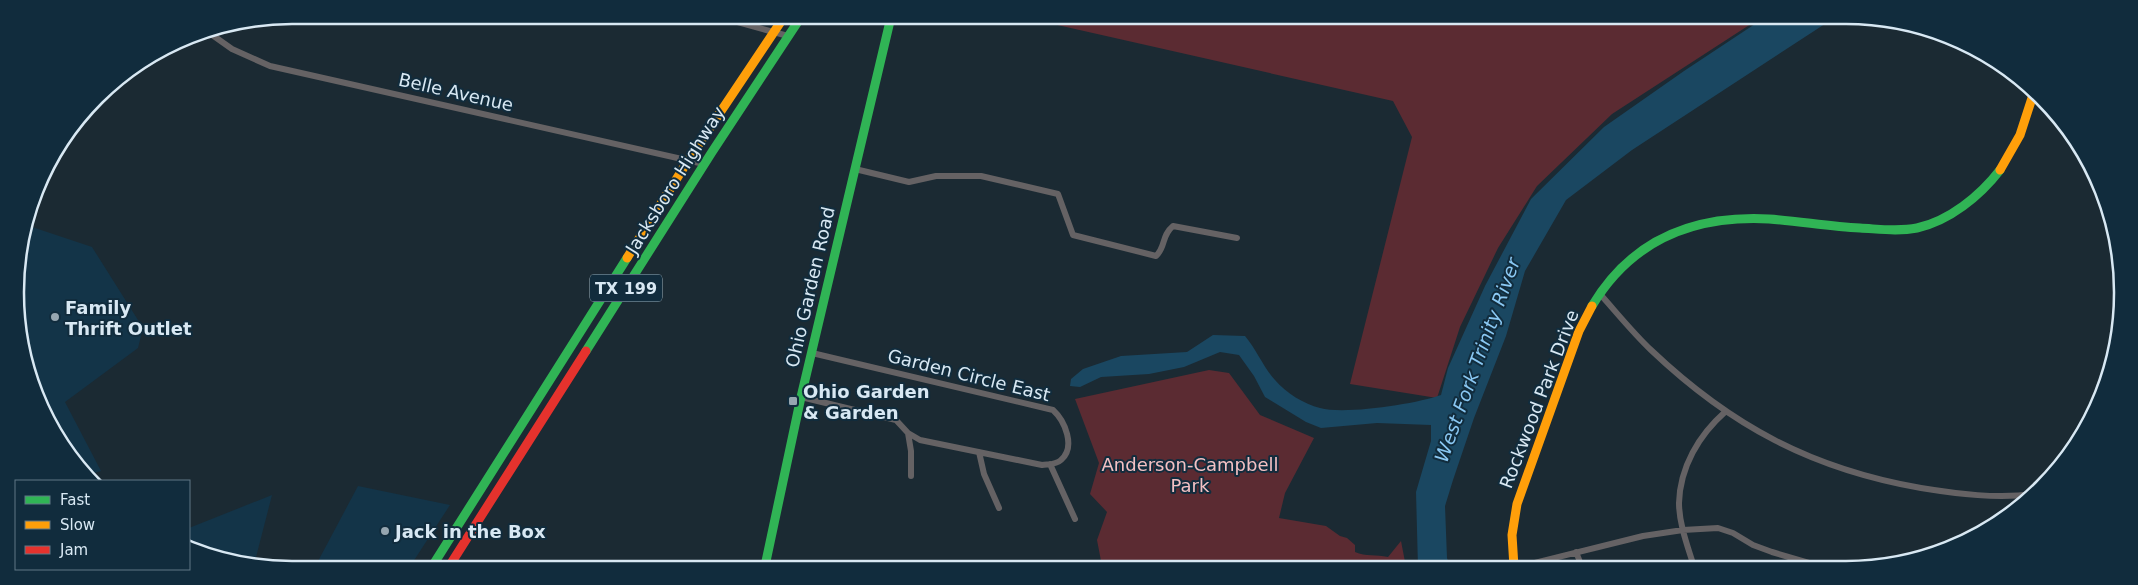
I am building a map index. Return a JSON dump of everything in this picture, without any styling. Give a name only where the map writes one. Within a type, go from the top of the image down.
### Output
[{"type":"street","points":[[745,24],[788,36]]},
{"type":"street","name":"Jacksboro Highway","points":[[436,561],[689,159],[779,24]]},
{"type":"street","name":"Jacksboro Highway","points":[[453,561],[704,164],[796,24]]},
{"type":"street","name":"Ohio Garden Road","points":[[766,561],[801,397],[889,24]]},
{"type":"street","name":"Belle Avenue","points":[[213,36],[232,49],[270,66],[689,159],[704,164]]},
{"type":"street","name":"Rockwood Park Drive","points":[[1515,561],[1511,545],[1512,525],[1517,504],[1580,330],[1600,294],[1613,276],[1634,254],[1646,245],[1673,231],[1726,219],[1756,219],[1844,228],[1897,229],[1922,226],[1942,218],[1973,199],[1987,186],[2020,136],[2032,98]]},
{"type":"street","points":[[855,169],[908,182],[936,176],[981,176],[1058,194],[1073,236],[1156,256],[1161,252],[1166,231],[1173,226],[1237,238]]},
{"type":"street","points":[[1600,294],[1651,350],[1725,412],[1780,444],[1829,465],[1879,480],[1948,492],[2011,497],[2022,496]]},
{"type":"street","points":[[587,323],[599,332]]},
{"type":"street","name":"Garden Circle East","points":[[812,353],[1053,410],[1065,425],[1068,446],[1061,461],[1050,464]]},
{"type":"street","points":[[801,397],[896,420],[908,434],[920,440],[1042,465],[1050,464],[1075,518]]},
{"type":"street","points":[[1692,561],[1683,530],[1679,504],[1685,468],[1695,448],[1713,422],[1725,412]]},
{"type":"street","points":[[908,434],[911,451],[911,476]]},
{"type":"street","points":[[980,452],[984,474],[999,508]]},
{"type":"street","points":[[1540,561],[1643,536],[1683,530],[1718,528],[1733,533],[1753,545],[1802,561]]},
{"type":"street","points":[[1576,552],[1580,561]]},
{"type":"shaded area","points":[[32,227],[92,247],[143,328],[138,348],[65,402],[101,471],[93,473],[69,442],[51,411],[33,362],[24,310],[24,275]]},
{"type":"shaded area","points":[[358,486],[450,505],[414,561],[318,561]]},
{"type":"shaded area","points":[[272,495],[256,559],[223,552],[190,541],[190,528]]},
{"type":"green space","points":[[1053,24],[1751,24],[1612,114],[1537,186],[1498,248],[1460,327],[1437,398],[1350,384],[1412,137],[1393,101]]},
{"type":"green space","name":"Anderson-Campbell Park","points":[[1209,370],[1229,373],[1260,415],[1314,438],[1285,493],[1279,518],[1326,526],[1355,545],[1355,552],[1363,554],[1388,557],[1401,541],[1405,561],[1101,561],[1097,540],[1107,512],[1090,494],[1099,463],[1075,399]]},
{"type":"water","name":"West Fork Trinity River","points":[[1755,24],[1825,24],[1632,150],[1566,200],[1525,271],[1506,336],[1474,418],[1453,480],[1445,506],[1448,561],[1418,561],[1416,492],[1431,441],[1431,425],[1377,423],[1321,428],[1306,422],[1265,397],[1254,376],[1239,355],[1220,352],[1184,367],[1149,374],[1101,377],[1080,387],[1070,386],[1071,379],[1083,369],[1121,356],[1187,352],[1213,335],[1245,336],[1279,385],[1308,404],[1320,408],[1346,410],[1380,408],[1441,395],[1448,368],[1485,286],[1531,199],[1604,127]]},
{"type":"traffic: fast","points":[[586,351],[712,152],[796,24]]},
{"type":"traffic: fast","points":[[766,561],[801,397],[889,24]]},
{"type":"traffic: fast","points":[[1592,306],[1608,283],[1626,264],[1646,248],[1667,236],[1691,227],[1715,221],[1769,219],[1889,230],[1917,228],[1941,220],[1963,206],[1983,189],[2000,170]]},
{"type":"traffic: fast","points":[[436,561],[627,258]]},
{"type":"traffic: slow","points":[[627,258],[689,159],[779,24]]},
{"type":"traffic: slow","points":[[2000,170],[2020,135],[2032,98]]},
{"type":"traffic: slow","points":[[1514,561],[1512,535],[1517,504],[1579,331],[1592,306]]},
{"type":"traffic: jam","points":[[453,561],[586,351]]},
{"type":"place","name":"Family Thrift Outlet","points":[[55,317]]},
{"type":"place","name":"Ohio Garden & Garden","points":[[793,401]]},
{"type":"place","name":"Jack in the Box","points":[[385,531]]}]
